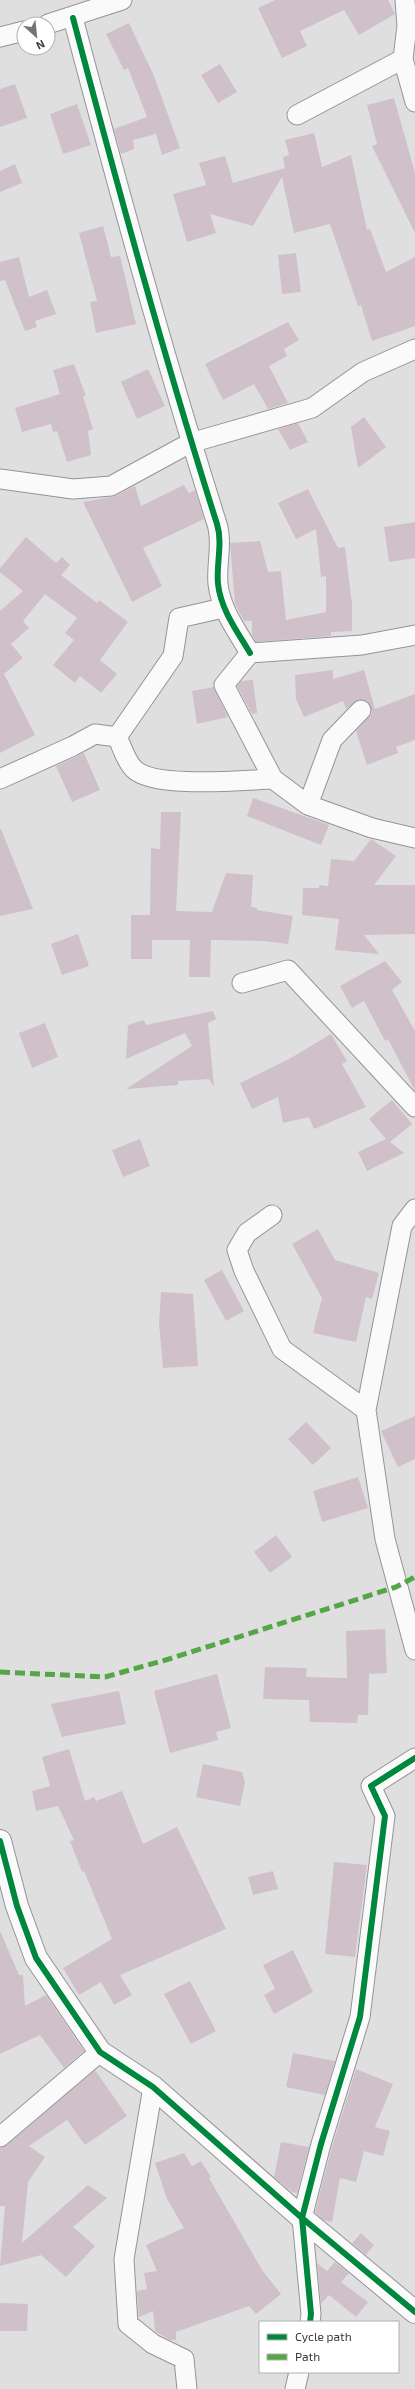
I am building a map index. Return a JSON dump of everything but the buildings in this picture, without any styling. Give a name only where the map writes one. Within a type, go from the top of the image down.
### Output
[{"type":"street","points":[[56,22],[73,18],[122,0]]},
{"type":"street","points":[[405,0],[407,26],[403,59],[415,102]]},
{"type":"street","points":[[73,18],[139,267],[190,443],[218,527],[218,584],[223,608],[250,653]]},
{"type":"street","points":[[0,37],[16,33]]},
{"type":"street","points":[[297,115],[403,59]]},
{"type":"street","points":[[0,479],[73,488],[111,486],[190,443],[312,408],[363,372],[415,349]]},
{"type":"street","points":[[117,737],[173,656],[179,618],[223,608]]},
{"type":"street","points":[[415,635],[362,645],[250,653],[224,684],[273,779],[308,805],[372,828],[415,838]]},
{"type":"street","points":[[308,805],[332,740],[361,710]]},
{"type":"street","points":[[0,779],[73,746],[95,734],[117,737]]},
{"type":"street","points":[[117,737],[134,769],[150,779],[178,782],[273,779]]},
{"type":"street","points":[[242,984],[288,970],[415,1107]]},
{"type":"street","points":[[415,1209],[408,1231],[366,1410],[385,1539],[415,1650]]},
{"type":"street","points":[[272,1215],[247,1234],[237,1250],[244,1271],[282,1350],[366,1410]]},
{"type":"street","points":[[310,2321],[311,2314],[302,2218],[321,2144],[360,2017],[385,1816],[371,1786],[415,1758]]},
{"type":"street","points":[[0,1841],[17,1906],[36,1958],[100,2052],[153,2087],[302,2218],[415,2312]]},
{"type":"street","points":[[0,2137],[100,2052]]},
{"type":"street","points":[[153,2087],[124,2259],[128,2324],[153,2344],[184,2359],[187,2389]]},
{"type":"street","points":[[295,2389],[299,2373]]},
{"type":"marked path","points":[[0,1672],[105,1677],[169,1659],[396,1587],[415,1577]]},
{"type":"cycle path","points":[[73,18],[142,272],[178,398],[219,531],[218,584],[222,603],[230,620],[250,653]]},
{"type":"cycle path","points":[[310,2321],[311,2314],[302,2218],[321,2144],[360,2017],[385,1816],[371,1786],[415,1758]]},
{"type":"cycle path","points":[[0,1841],[17,1906],[36,1958],[100,2052],[153,2087],[302,2218],[415,2312]]}]
